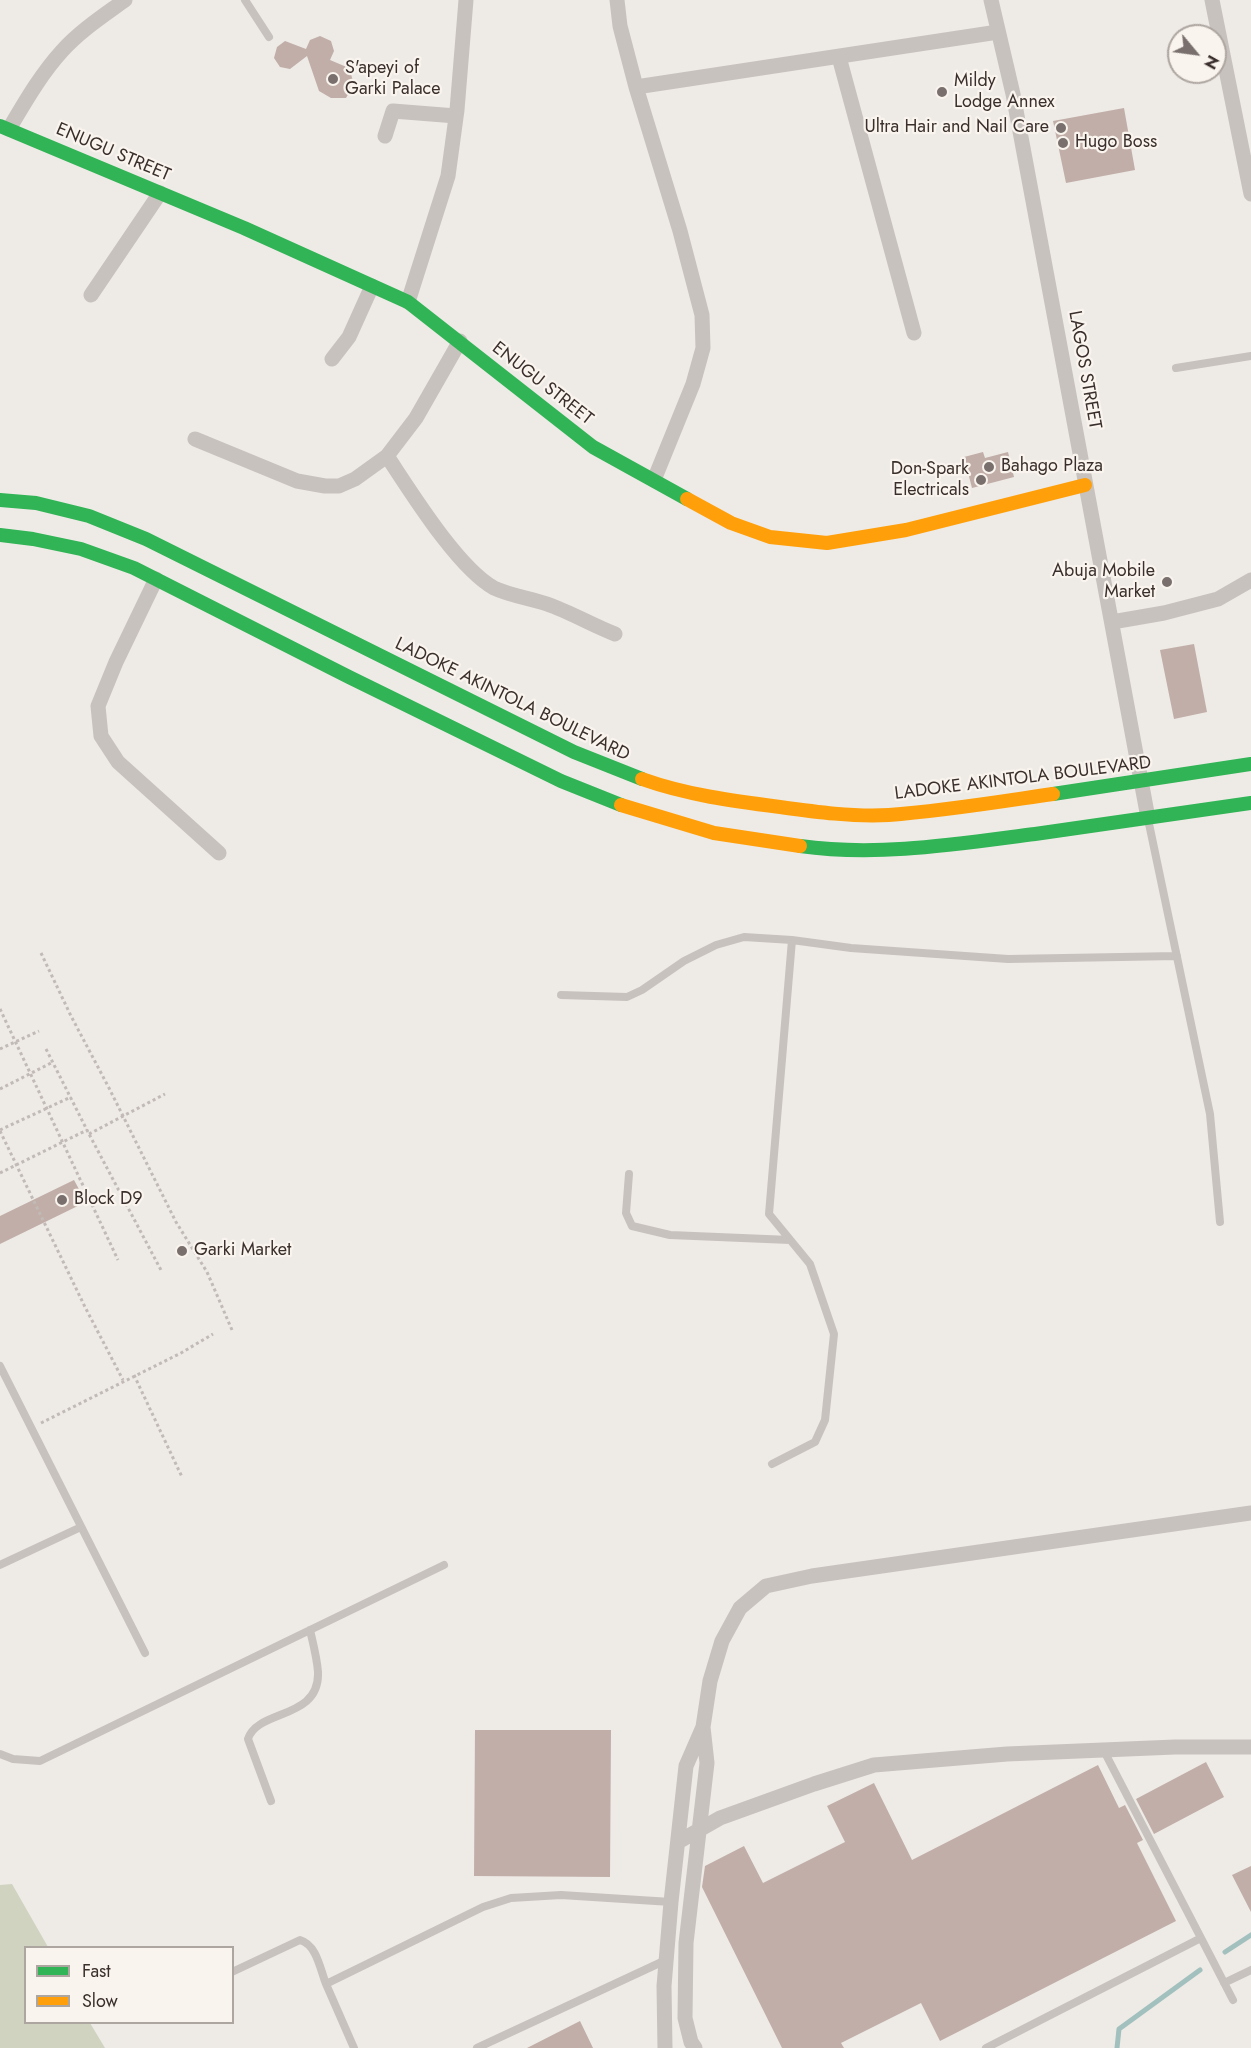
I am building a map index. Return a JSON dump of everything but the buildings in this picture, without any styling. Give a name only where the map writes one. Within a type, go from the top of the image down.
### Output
[{"type":"street","points":[[4,128],[63,51],[92,24],[125,0]]},
{"type":"street","points":[[408,302],[448,176],[456,116],[466,0]]},
{"type":"street","points":[[617,0],[620,26],[636,87],[680,231],[702,315],[703,348],[693,384],[654,480]]},
{"type":"street","name":"LAGOS STREET","points":[[991,0],[1013,94],[1148,818]]},
{"type":"street","points":[[1212,0],[1251,194]]},
{"type":"street","points":[[636,87],[998,33]]},
{"type":"street","points":[[839,57],[914,333]]},
{"type":"street","points":[[385,136],[393,111],[456,116]]},
{"type":"street","name":"ENUGU STREET","points":[[4,128],[244,228],[408,302],[593,447],[731,523],[770,537],[827,543],[906,530],[1085,485]]},
{"type":"street","points":[[92,295],[160,193]]},
{"type":"street","points":[[332,358],[349,337],[372,286]]},
{"type":"street","points":[[195,439],[297,481],[339,486],[355,480],[387,456],[416,418],[460,341]]},
{"type":"street","points":[[387,456],[448,543],[474,572],[494,587],[516,596],[547,604],[615,634]]},
{"type":"street","name":"LADOKE AKINTOLA BOULEVARD","points":[[0,500],[36,503],[89,516],[146,539],[574,752],[617,771],[670,789],[723,800],[822,813],[887,815],[953,809],[1251,764]]},
{"type":"street","points":[[0,535],[33,538],[81,549],[134,568],[561,781],[608,801],[714,833],[822,849],[891,850],[961,844],[1251,803]]},
{"type":"street","points":[[156,579],[116,662],[99,706],[101,736],[118,762],[219,853]]},
{"type":"street","points":[[1112,622],[1164,613],[1218,599],[1251,580]]},
{"type":"street","points":[[665,2048],[664,1986],[686,1766],[703,1727],[710,1681],[722,1641],[740,1608],[766,1586],[812,1576],[1251,1513]]},
{"type":"street","points":[[695,2048],[685,2018],[686,1943],[707,1763],[703,1727]]},
{"type":"street","points":[[678,1842],[731,1814],[874,1765],[1006,1754],[1251,1747]]},
{"type":"lane","points":[[245,0],[269,37]]},
{"type":"lane","points":[[1176,368],[1251,356]]},
{"type":"lane","points":[[1148,818],[1210,1114],[1220,1222]]},
{"type":"lane","points":[[561,995],[627,997],[642,990],[684,961],[716,945],[744,937],[792,940],[851,948],[1008,959],[1177,956]]},
{"type":"lane","points":[[772,1464],[815,1442],[825,1420],[834,1334],[810,1264],[769,1214],[792,940]]},
{"type":"lane","points":[[629,1174],[626,1214],[632,1226],[670,1235],[790,1240]]},
{"type":"lane","points":[[0,1366],[145,1653]]},
{"type":"lane","points":[[0,1565],[81,1527]]},
{"type":"lane","points":[[0,1754],[13,1759],[40,1761],[444,1565]]},
{"type":"lane","points":[[271,1801],[248,1739],[252,1731],[261,1723],[291,1712],[308,1700],[316,1686],[318,1673],[310,1629]]},
{"type":"lane","points":[[1104,1750],[1233,2000]]},
{"type":"lane","points":[[326,1984],[483,1907],[511,1899],[561,1895],[671,1902]]},
{"type":"lane","points":[[986,2048],[1201,1938]]},
{"type":"lane","points":[[234,1971],[300,1940],[307,1943],[312,1948],[354,2048]]},
{"type":"lane","points":[[477,2048],[666,1960]]},
{"type":"lane","points":[[1224,1983],[1251,1970]]},
{"type":"path","points":[[41,953],[176,1222],[207,1272],[232,1330]]},
{"type":"path","points":[[1,1012],[118,1260]]},
{"type":"path","points":[[0,1049],[39,1031]]},
{"type":"path","points":[[46,1049],[162,1272]]},
{"type":"path","points":[[0,1089],[53,1062]]},
{"type":"path","points":[[0,1173],[165,1095]]},
{"type":"path","points":[[70,1097],[0,1131],[123,1380]]},
{"type":"path","points":[[32,1428],[123,1380],[181,1353],[213,1334]]},
{"type":"path","points":[[134,1375],[182,1477]]},
{"type":"green space","points":[[12,1884],[47,1946],[24,1946],[24,2024],[91,2024],[105,2048],[0,2048],[0,1885]]},
{"type":"waterway","points":[[1225,1952],[1251,1935]]},
{"type":"waterway","points":[[1117,2048],[1119,2029],[1200,1970]]},
{"type":"traffic: fast","points":[[0,126],[244,228],[408,302],[593,447],[687,499]]},
{"type":"traffic: fast","points":[[0,500],[36,503],[89,516],[146,539],[574,752],[642,779]]},
{"type":"traffic: fast","points":[[0,535],[81,549],[134,568],[561,781],[621,805]]},
{"type":"traffic: fast","points":[[1053,794],[1251,764]]},
{"type":"traffic: fast","points":[[800,846],[859,850],[918,848],[1251,803]]},
{"type":"traffic: slow","points":[[687,499],[731,523],[770,537],[827,543],[906,530],[1085,485]]},
{"type":"traffic: slow","points":[[642,779],[728,800],[862,815],[930,811],[1053,794]]},
{"type":"traffic: slow","points":[[621,805],[714,833],[800,846]]},
{"type":"place","name":"S'apeyi of Garki Palace","points":[[333,79]]},
{"type":"place","name":"Mildy Lodge Annex","points":[[942,92]]},
{"type":"place","name":"Ultra Hair and Nail Care","points":[[1061,128]]},
{"type":"place","name":"Hugo Boss","points":[[1063,143]]},
{"type":"place","name":"Bahago Plaza","points":[[989,467]]},
{"type":"place","name":"Don-Spark Electricals","points":[[981,480]]},
{"type":"place","name":"Abuja Mobile Market","points":[[1167,582]]},
{"type":"place","name":"Block D9","points":[[62,1200]]},
{"type":"place","name":"Garki Market","points":[[182,1251]]}]
